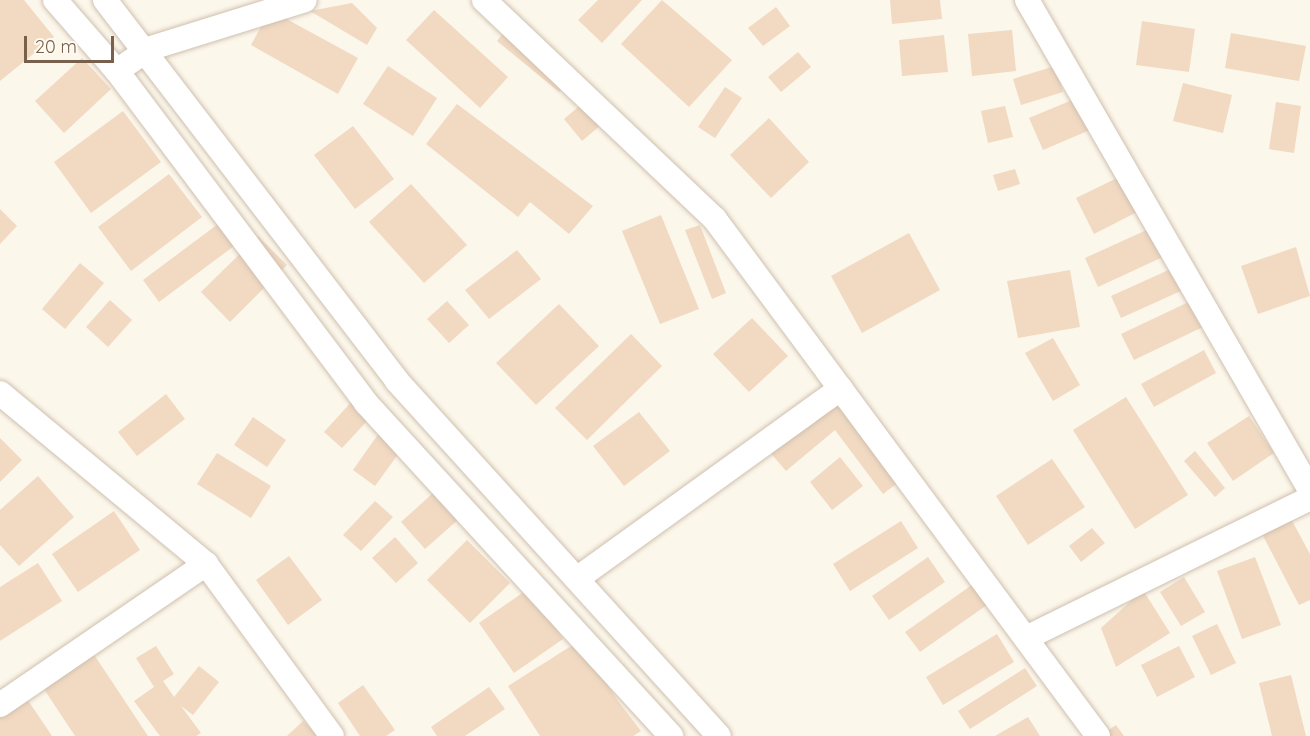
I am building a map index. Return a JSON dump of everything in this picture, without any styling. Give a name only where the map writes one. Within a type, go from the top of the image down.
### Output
[{"type":"street","points":[[55,0],[117,71],[366,403],[671,736]]},
{"type":"street","points":[[105,0],[148,49],[397,381],[719,736]]},
{"type":"street","points":[[117,71],[148,49],[305,0]]},
{"type":"street","points":[[484,0],[714,218],[1098,736]]},
{"type":"street","points":[[1028,0],[1310,490]]},
{"type":"street","points":[[578,578],[841,388]]},
{"type":"street","points":[[0,393],[206,564],[332,736]]},
{"type":"street","points":[[1026,638],[1310,498]]},
{"type":"street","points":[[0,705],[206,564]]},
{"type":"building","points":[[0,0],[24,0],[54,37],[0,81]]},
{"type":"building","points":[[598,0],[642,0],[602,43],[578,20]]},
{"type":"building","points":[[662,0],[732,60],[689,107],[621,44]]},
{"type":"building","points":[[890,0],[940,0],[942,19],[892,24]]},
{"type":"building","points":[[352,3],[377,28],[367,45],[310,11]]},
{"type":"building","points":[[776,7],[790,26],[763,46],[748,28]]},
{"type":"building","points":[[270,10],[358,58],[338,94],[251,45]]},
{"type":"building","points":[[434,10],[508,77],[480,108],[406,40]]},
{"type":"building","points":[[1142,21],[1195,29],[1189,72],[1136,65]]},
{"type":"building","points":[[510,25],[572,76],[559,92],[497,41]]},
{"type":"building","points":[[1012,30],[1016,71],[972,76],[968,34]]},
{"type":"building","points":[[1231,33],[1306,46],[1299,81],[1225,68]]},
{"type":"building","points":[[944,35],[948,72],[902,76],[899,40]]},
{"type":"building","points":[[798,52],[811,67],[781,92],[768,77]]},
{"type":"building","points":[[82,58],[111,89],[64,133],[35,101]]},
{"type":"building","points":[[388,66],[437,98],[413,136],[363,104]]},
{"type":"building","points":[[1055,66],[1063,92],[1021,105],[1013,79]]},
{"type":"building","points":[[1183,83],[1232,95],[1223,133],[1173,121]]},
{"type":"building","points":[[725,87],[742,98],[715,138],[698,127]]},
{"type":"building","points":[[1077,98],[1090,130],[1043,150],[1029,118]]},
{"type":"building","points":[[1276,102],[1301,106],[1294,153],[1269,149]]},
{"type":"building","points":[[583,103],[601,125],[582,141],[564,119]]},
{"type":"building","points":[[457,104],[593,206],[569,234],[530,202],[518,217],[426,144]]},
{"type":"building","points":[[1005,106],[1013,137],[988,143],[981,111]]},
{"type":"building","points":[[123,111],[161,162],[91,213],[54,162]]},
{"type":"building","points":[[769,118],[809,162],[771,198],[730,155]]},
{"type":"building","points":[[353,126],[394,179],[355,209],[314,155]]},
{"type":"building","points":[[1015,169],[1020,184],[998,191],[993,175]]},
{"type":"building","points":[[169,174],[202,217],[131,271],[98,227]]},
{"type":"building","points":[[1119,177],[1137,212],[1094,234],[1076,198]]},
{"type":"building","points":[[411,184],[467,245],[424,283],[369,222]]},
{"type":"building","points":[[0,209],[17,226],[0,244]]},
{"type":"building","points":[[661,215],[699,309],[660,324],[622,231]]},
{"type":"building","points":[[218,224],[234,246],[159,302],[143,280]]},
{"type":"building","points":[[700,225],[726,293],[712,299],[685,230]]},
{"type":"building","points":[[1151,228],[1165,256],[1098,287],[1085,258]]},
{"type":"building","points":[[909,233],[940,290],[862,333],[831,276]]},
{"type":"building","points":[[258,236],[287,265],[230,322],[201,292]]},
{"type":"building","points":[[1296,247],[1310,296],[1258,314],[1241,266]]},
{"type":"building","points":[[517,250],[541,279],[489,319],[465,290]]},
{"type":"building","points":[[80,263],[104,283],[65,329],[42,309]]},
{"type":"building","points":[[1173,268],[1183,290],[1121,318],[1111,296]]},
{"type":"building","points":[[1070,270],[1080,327],[1018,338],[1007,281]]},
{"type":"building","points":[[1195,299],[1207,325],[1134,360],[1121,334]]},
{"type":"building","points":[[110,300],[132,320],[108,347],[86,327]]},
{"type":"building","points":[[447,301],[469,325],[449,343],[427,319]]},
{"type":"building","points":[[559,304],[599,346],[536,405],[496,363]]},
{"type":"building","points":[[752,318],[788,356],[749,392],[713,354]]},
{"type":"building","points":[[631,334],[662,366],[587,440],[555,408]]},
{"type":"building","points":[[1053,338],[1080,385],[1053,401],[1025,353]]},
{"type":"building","points":[[1204,350],[1216,373],[1154,407],[1141,384]]},
{"type":"building","points":[[363,389],[381,406],[342,448],[324,432]]},
{"type":"building","points":[[166,394],[185,419],[137,456],[118,432]]},
{"type":"building","points":[[848,394],[908,475],[883,494],[835,430],[786,471],[768,450]]},
{"type":"building","points":[[1126,397],[1188,495],[1135,529],[1073,430]]},
{"type":"building","points":[[639,412],[670,451],[624,486],[593,446]]},
{"type":"building","points":[[1249,416],[1274,453],[1233,481],[1207,443]]},
{"type":"building","points":[[253,417],[286,440],[267,467],[234,445]]},
{"type":"building","points":[[384,426],[407,442],[375,486],[353,470]]},
{"type":"building","points":[[0,438],[22,460],[0,482]]},
{"type":"building","points":[[1195,451],[1225,488],[1215,497],[1184,461]]},
{"type":"building","points":[[217,453],[271,486],[251,518],[197,484]]},
{"type":"building","points":[[840,457],[863,486],[832,510],[810,482]]},
{"type":"building","points":[[1052,459],[1085,507],[1028,545],[996,496]]},
{"type":"building","points":[[38,476],[74,517],[19,566],[0,545],[0,510]]},
{"type":"building","points":[[443,484],[468,511],[425,549],[401,522]]},
{"type":"building","points":[[375,501],[393,517],[361,551],[343,535]]},
{"type":"building","points":[[114,511],[140,550],[78,592],[52,554]]},
{"type":"building","points":[[1290,517],[1310,554],[1310,600],[1299,605],[1261,532]]},
{"type":"building","points":[[901,521],[918,548],[850,591],[833,564]]},
{"type":"building","points":[[1092,528],[1105,543],[1081,562],[1069,546]]},
{"type":"building","points":[[395,537],[418,563],[396,583],[372,558]]},
{"type":"building","points":[[467,540],[510,583],[470,623],[427,580]]},
{"type":"building","points":[[289,556],[322,600],[288,625],[256,580]]},
{"type":"building","points":[[928,557],[945,582],[889,620],[872,596]]},
{"type":"building","points":[[1255,557],[1281,625],[1242,639],[1217,571]]},
{"type":"building","points":[[38,563],[62,601],[0,641],[0,587]]},
{"type":"building","points":[[1184,577],[1205,612],[1181,626],[1160,592]]},
{"type":"building","points":[[979,580],[994,600],[920,652],[905,632]]},
{"type":"building","points":[[528,589],[563,639],[514,673],[479,623]]},
{"type":"building","points":[[1143,590],[1170,633],[1116,667],[1101,628]]},
{"type":"building","points":[[1217,624],[1236,663],[1211,675],[1192,636]]},
{"type":"building","points":[[997,634],[1014,662],[943,705],[926,677]]},
{"type":"building","points":[[579,641],[618,701],[641,731],[633,736],[540,736],[508,686]]},
{"type":"building","points":[[156,646],[174,674],[163,681],[174,697],[199,666],[219,682],[193,715],[181,706],[201,733],[196,736],[160,736],[134,701],[154,687],[136,658]]},
{"type":"building","points":[[1179,646],[1195,677],[1157,697],[1141,665]]},
{"type":"building","points":[[89,647],[148,736],[75,736],[38,680]]},
{"type":"building","points":[[1025,668],[1037,686],[970,729],[958,711]]},
{"type":"building","points":[[1291,675],[1306,736],[1272,736],[1259,683]]},
{"type":"building","points":[[363,685],[395,730],[386,736],[360,736],[338,703]]},
{"type":"building","points":[[489,687],[505,709],[465,736],[437,736],[431,727]]},
{"type":"building","points":[[21,690],[52,736],[0,736],[0,704]]},
{"type":"building","points":[[1028,717],[1040,736],[995,736]]},
{"type":"building","points":[[303,721],[318,736],[287,736]]},
{"type":"building","points":[[1116,725],[1124,736],[1100,736]]}]
